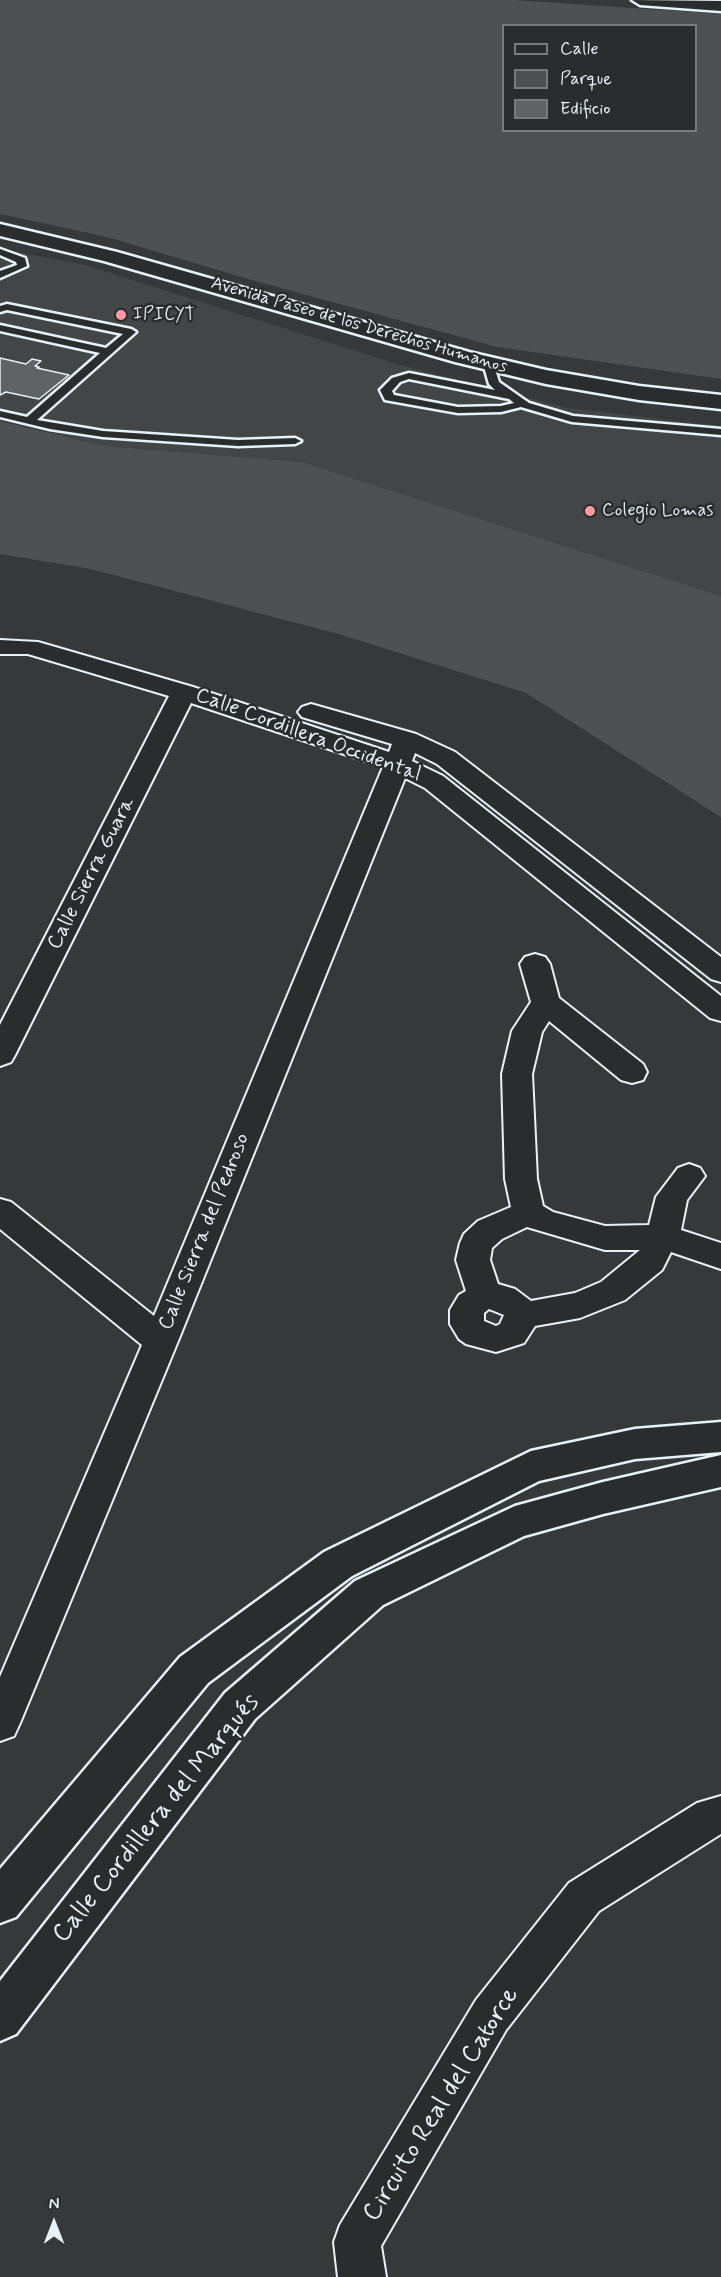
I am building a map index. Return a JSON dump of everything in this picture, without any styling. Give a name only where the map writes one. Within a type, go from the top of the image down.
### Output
[{"type":"main road","points":[[640,0],[721,6]]},
{"type":"main road","name":"Avenida Paseo de los Derechos Humanos","points":[[0,230],[110,256],[488,363],[546,377],[639,393],[721,402]]},
{"type":"main road","name":"Calle Cordillera del Marqués","points":[[0,1902],[194,1670],[338,1564],[531,1467],[635,1444],[720,1465]]},
{"type":"main road","name":"Calle Cordillera del Marqués","points":[[0,2018],[240,1706],[369,1593],[516,1522],[720,1465]]},
{"type":"street","name":"Calle Cordillera Occidental","points":[[0,630],[26,630],[402,751],[434,782],[721,1011]]},
{"type":"street","name":"Calle Cordillera Occidental","points":[[0,647],[28,647],[402,751],[446,758],[721,972]]},
{"type":"street","name":"Calle Sierra Guara","points":[[0,1055],[184,692]]},
{"type":"street","name":"Calle Sierra del Pedroso","points":[[0,1723],[161,1341],[402,751]]},
{"type":"street","points":[[535,964],[546,1003],[632,1072]]},
{"type":"street","points":[[528,1213],[521,1179],[518,1074],[527,1031],[546,1003]]},
{"type":"street","points":[[528,1213],[490,1230],[476,1243],[473,1260],[486,1296],[471,1304],[467,1310],[467,1324],[478,1335],[496,1339],[505,1337],[518,1328],[521,1317],[580,1305],[613,1291],[650,1261],[663,1237],[672,1197],[689,1176]]},
{"type":"street","points":[[0,1211],[161,1341]]},
{"type":"street","points":[[528,1213],[543,1221],[605,1238],[663,1237],[721,1256]]},
{"type":"street","name":"Circuito Real del Catorce","points":[[362,2277],[357,2242],[491,2015],[584,1897],[711,1817],[721,1815]]},
{"type":"lane","points":[[0,252],[21,260],[22,266],[0,275]]},
{"type":"lane","points":[[0,309],[7,307],[131,332],[30,421]]},
{"type":"lane","points":[[0,328],[108,352]]},
{"type":"lane","points":[[488,363],[494,384],[510,396],[522,404],[572,419],[721,432]]},
{"type":"lane","points":[[510,396],[409,376],[396,380],[386,390],[388,398],[458,410],[501,409],[522,404]]},
{"type":"lane","points":[[0,414],[103,434],[238,443],[295,441]]},
{"type":"shaded area","points":[[0,249],[82,264],[400,365],[567,408],[721,426],[721,596],[302,462],[104,446],[0,420]]},
{"type":"green space","points":[[0,0],[514,0],[721,14],[721,379],[497,347],[248,279],[107,237],[0,214]]},
{"type":"green space","points":[[0,421],[104,446],[302,462],[721,596],[721,817],[526,693],[342,635],[91,569],[0,554]]},
{"type":"building","points":[[0,358],[26,364],[32,359],[41,361],[35,366],[39,367],[37,368],[69,375],[39,399],[6,392],[0,395]]},
{"type":"place","name":"IPICYT","points":[[121,315]]},
{"type":"place","name":"Colegio Lomas","points":[[590,511]]}]
